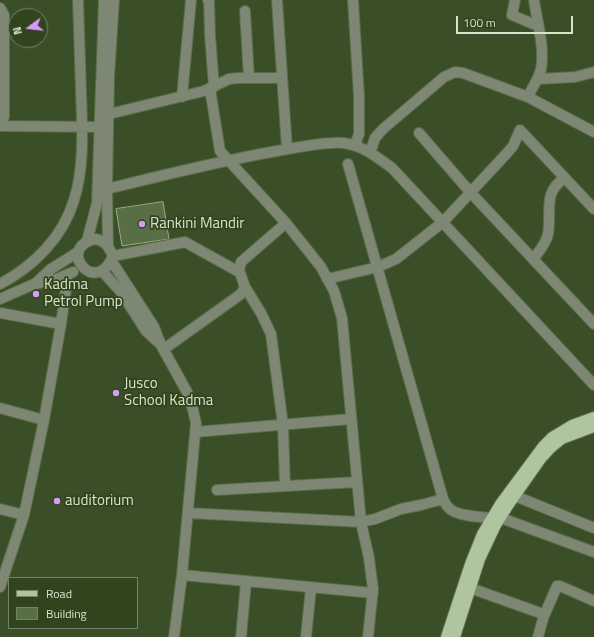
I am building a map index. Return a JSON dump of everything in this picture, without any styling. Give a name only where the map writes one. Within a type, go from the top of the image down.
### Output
[{"type":"main road","points":[[455,637],[470,588],[500,504],[543,446],[560,431],[594,417]]},
{"type":"main road","points":[[446,637],[470,564],[482,534],[515,496],[541,459],[551,448],[562,439],[594,427]]},
{"type":"street","points":[[0,284],[12,278],[31,264],[48,248],[63,226],[74,200],[80,174],[82,126],[78,0]]},
{"type":"street","points":[[87,241],[96,203],[104,0]]},
{"type":"street","points":[[114,0],[109,77],[107,189],[108,245],[112,258],[154,327],[162,347],[187,392],[196,423],[182,575],[174,637]]},
{"type":"street","points":[[182,97],[191,0]]},
{"type":"street","points":[[208,0],[212,88],[218,146],[223,155],[286,223],[317,261],[334,291],[342,318],[361,522],[369,558],[373,592],[368,637]]},
{"type":"street","points":[[277,0],[287,149]]},
{"type":"street","points":[[353,0],[359,103],[358,134],[354,145]]},
{"type":"street","points":[[515,0],[512,15],[538,26]]},
{"type":"street","points":[[528,97],[538,79],[542,55],[534,0]]},
{"type":"street","points":[[0,8],[4,15],[4,117],[0,125],[99,127]]},
{"type":"street","points":[[244,11],[249,78]]},
{"type":"street","points":[[370,153],[375,138],[383,128],[450,74],[455,72],[463,73],[528,97],[594,132]]},
{"type":"street","points":[[538,79],[575,77],[594,72]]},
{"type":"street","points":[[109,114],[182,97],[212,88],[229,79],[282,78]]},
{"type":"street","points":[[327,279],[378,267],[396,259],[443,222],[508,152],[513,146],[520,130],[594,209]]},
{"type":"street","points":[[419,133],[470,192],[534,258],[594,324]]},
{"type":"street","points":[[107,189],[228,160],[287,149],[343,143],[354,145],[370,153],[392,168],[594,385]]},
{"type":"street","points":[[348,164],[446,506],[451,511],[458,513],[496,518],[594,552]]},
{"type":"street","points":[[534,258],[548,235],[550,196],[553,187],[565,178]]},
{"type":"street","points":[[285,486],[283,425],[270,334],[261,313],[245,287],[239,272],[239,266],[241,262],[286,223]]},
{"type":"street","points":[[108,245],[102,240],[94,239],[87,241],[81,245],[78,252],[78,260],[81,267],[87,271],[95,273],[108,267],[112,258]]},
{"type":"street","points":[[112,258],[184,242],[239,272]]},
{"type":"street","points":[[34,284],[51,269],[78,252]]},
{"type":"street","points":[[0,299],[34,284],[54,280],[81,267]]},
{"type":"street","points":[[102,271],[121,292],[146,331],[162,347]]},
{"type":"street","points":[[0,587],[24,516],[44,420],[61,324],[68,274]]},
{"type":"street","points":[[162,347],[241,294],[245,287]]},
{"type":"street","points":[[0,314],[61,324]]},
{"type":"street","points":[[0,408],[44,420]]},
{"type":"street","points":[[195,432],[352,419]]},
{"type":"street","points":[[217,490],[357,482]]},
{"type":"street","points":[[515,496],[594,528]]},
{"type":"street","points":[[188,513],[361,522],[375,519],[401,509],[443,499]]},
{"type":"street","points":[[0,509],[24,516]]},
{"type":"street","points":[[182,575],[311,588],[373,592]]},
{"type":"street","points":[[241,637],[246,582]]},
{"type":"street","points":[[538,637],[544,616],[557,586],[594,601]]},
{"type":"street","points":[[306,637],[311,588]]},
{"type":"street","points":[[470,588],[541,612],[544,616]]},
{"type":"building","name":"Rankini Mandir","points":[[163,202],[169,239],[122,246],[116,209]]},
{"type":"place","name":"Rankini Mandir","points":[[142,224]]},
{"type":"place","name":"Kadma Petrol Pump","points":[[36,294]]},
{"type":"place","name":"Jusco School Kadma","points":[[116,393]]},
{"type":"place","name":"auditorium","points":[[57,501]]}]
